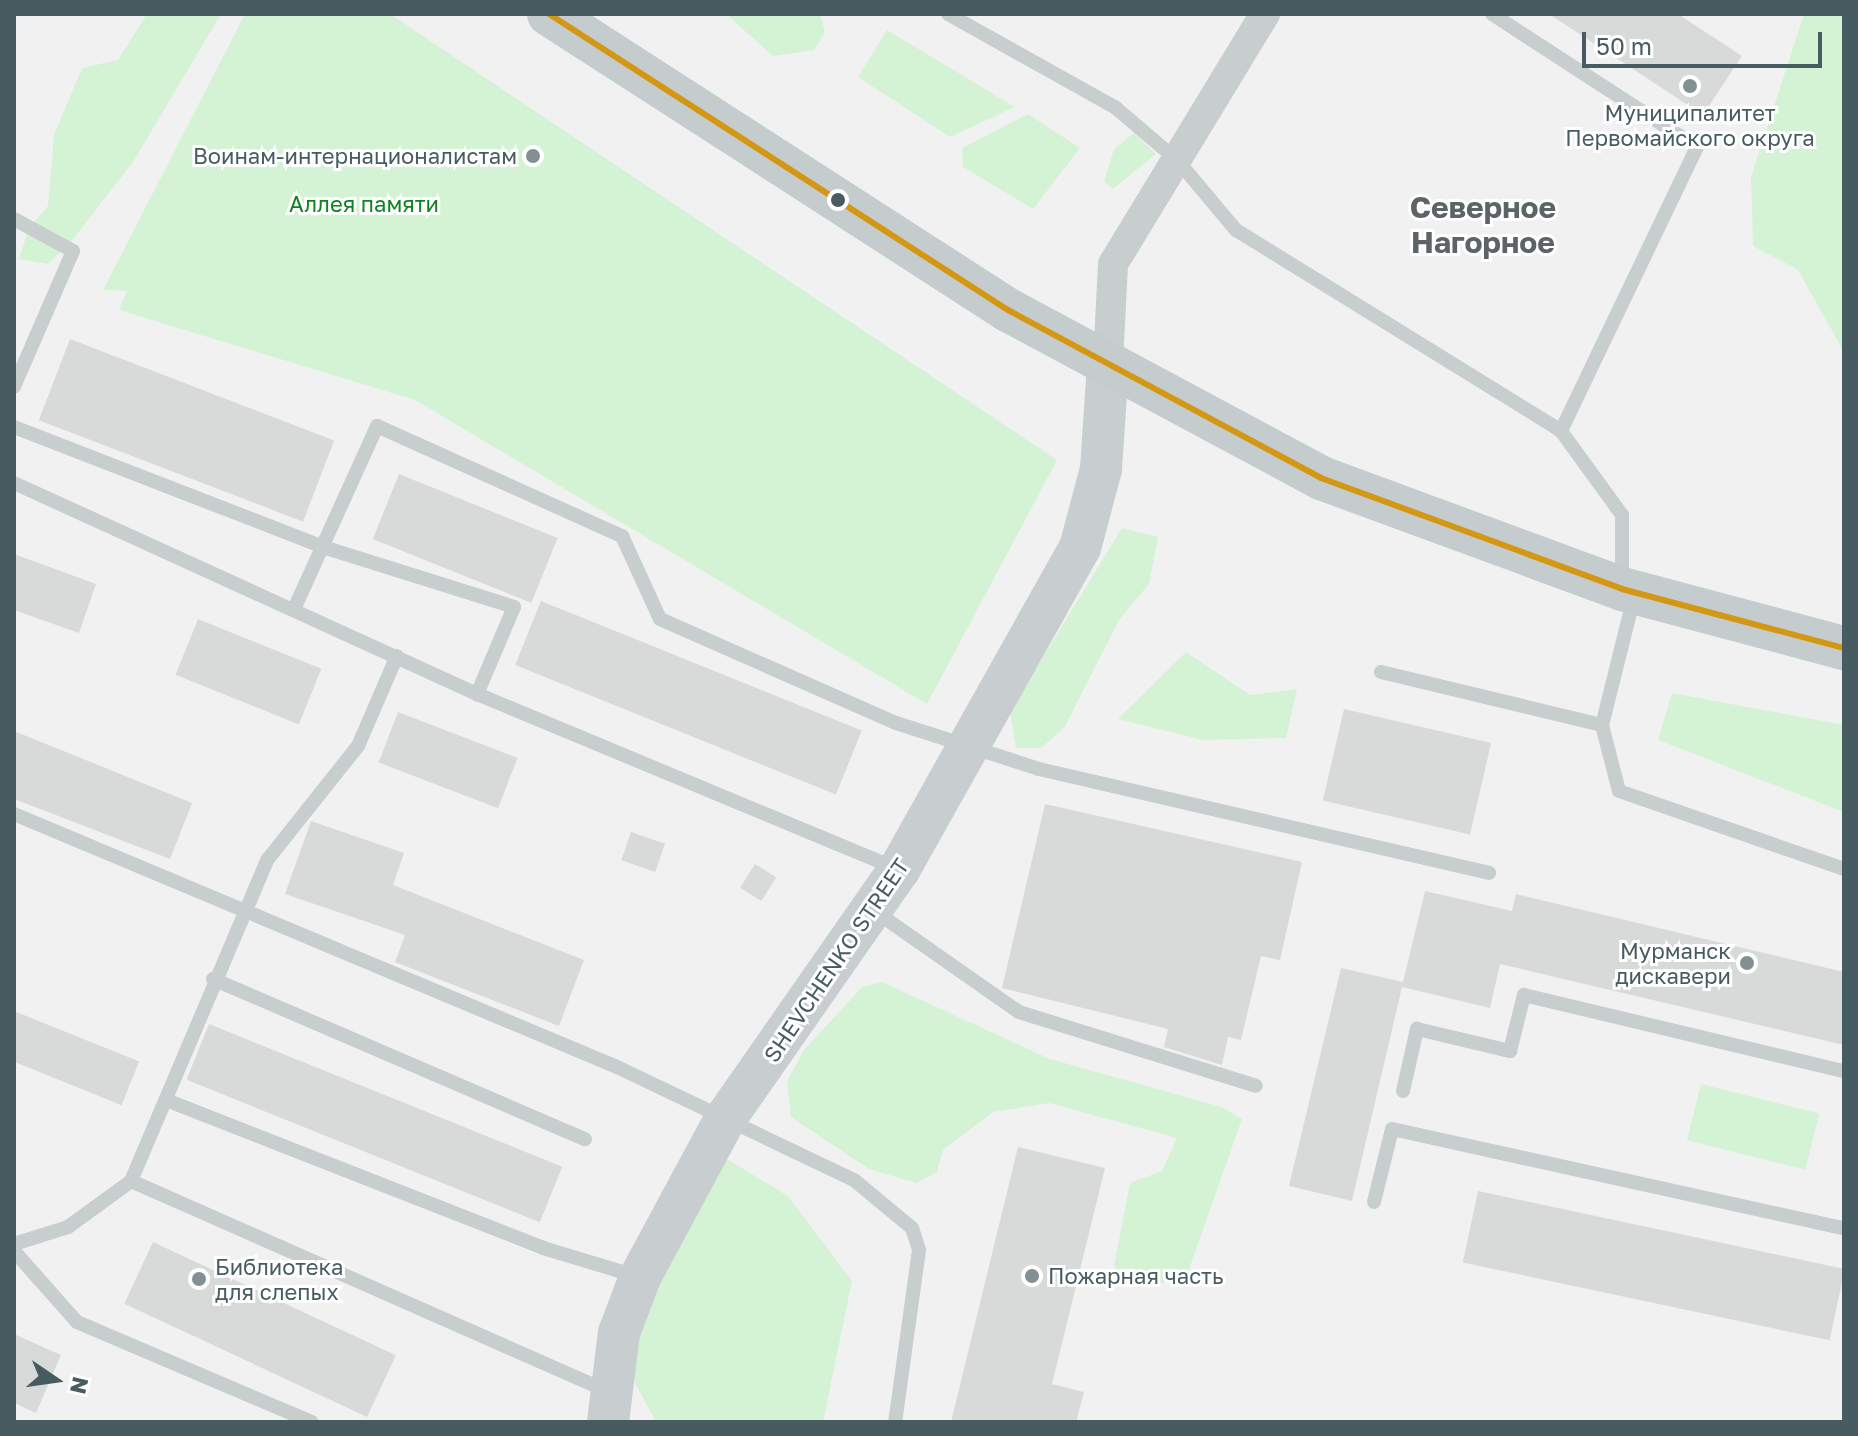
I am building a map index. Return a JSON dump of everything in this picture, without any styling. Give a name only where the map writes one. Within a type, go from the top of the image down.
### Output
[{"type":"main road","points":[[549,14],[1008,310],[1321,478],[1629,591],[1844,648]]},
{"type":"main road","name":"SHEVCHENKO STREET","points":[[608,1407],[640,1277],[725,1119],[874,911],[1080,548],[1101,469],[1108,363]]},
{"type":"street","points":[[1108,363],[1113,264],[1265,14]]},
{"type":"lane","points":[[948,14],[1116,108],[1178,161],[1236,230],[1561,431],[1622,515],[1629,591],[1602,725],[1619,791],[1844,869]]},
{"type":"lane","points":[[1492,14],[1697,147],[1561,431]]},
{"type":"lane","points":[[14,219],[73,251],[14,387]]},
{"type":"lane","points":[[295,607],[377,426],[622,536],[660,619],[896,723],[1048,771],[1489,873]]},
{"type":"lane","points":[[14,427],[323,547],[514,607],[477,694]]},
{"type":"lane","points":[[14,483],[295,607],[477,694],[899,870]]},
{"type":"lane","points":[[14,1244],[68,1227],[131,1181],[213,979],[245,909],[295,817],[358,746],[397,656]]},
{"type":"lane","points":[[1381,672],[1602,725]]},
{"type":"lane","points":[[14,814],[245,909],[725,1119],[854,1180],[912,1228],[918,1297],[895,1422]]},
{"type":"lane","points":[[874,911],[1019,1012],[1256,1086]]},
{"type":"lane","points":[[213,979],[585,1139]]},
{"type":"lane","points":[[1403,1091],[1417,1029],[1510,1051],[1524,995],[1844,1071]]},
{"type":"lane","points":[[166,1100],[543,1248],[640,1277]]},
{"type":"lane","points":[[1374,1202],[1392,1129],[1844,1228]]},
{"type":"lane","points":[[131,1181],[608,1407]]},
{"type":"lane","points":[[14,1251],[77,1322],[312,1422]]},
{"type":"green space","points":[[147,14],[221,14],[133,162],[70,243],[48,264],[19,259],[29,228],[48,206],[54,135],[82,68],[118,60]]},
{"type":"green space","name":"Аллея памяти","points":[[245,14],[390,14],[1057,460],[927,704],[415,400],[119,310],[127,291],[103,290]]},
{"type":"green space","points":[[726,14],[820,14],[825,32],[814,50],[773,56]]},
{"type":"green space","points":[[1804,14],[1844,14],[1844,352],[1798,270],[1753,246],[1751,177]]},
{"type":"green space","points":[[887,30],[1015,107],[950,137],[858,77]]},
{"type":"green space","points":[[1028,114],[1080,148],[1033,209],[963,167],[962,148]]},
{"type":"green space","points":[[1134,133],[1156,154],[1113,189],[1104,182],[1114,149]]},
{"type":"green space","points":[[1122,528],[1158,537],[1149,584],[1119,620],[1064,728],[1041,748],[1016,748],[1010,711]]},
{"type":"green space","points":[[1186,652],[1250,695],[1297,689],[1286,738],[1203,740],[1118,719]]},
{"type":"green space","points":[[1672,693],[1844,725],[1844,812],[1658,740]]},
{"type":"green space","points":[[882,982],[1050,1059],[1222,1107],[1242,1119],[1186,1278],[1138,1288],[1114,1266],[1130,1183],[1162,1171],[1177,1138],[1049,1103],[993,1112],[943,1150],[937,1172],[916,1183],[869,1169],[791,1117],[787,1081],[804,1050],[862,987]]},
{"type":"green space","points":[[1701,1084],[1819,1114],[1805,1170],[1687,1140]]},
{"type":"green space","points":[[722,1156],[788,1196],[852,1281],[823,1422],[656,1422],[635,1383],[630,1343]]},
{"type":"building","name":"Муниципалитет Первомайского округа","points":[[1549,14],[1678,14],[1742,56],[1703,115]]},
{"type":"building","points":[[70,339],[334,440],[303,522],[39,420]]},
{"type":"building","points":[[399,474],[558,538],[531,603],[373,539]]},
{"type":"building","points":[[14,554],[96,584],[79,633],[14,610]]},
{"type":"building","points":[[541,601],[862,731],[836,795],[515,665]]},
{"type":"building","points":[[198,619],[321,669],[299,724],[176,675]]},
{"type":"building","points":[[1344,709],[1491,743],[1470,835],[1323,801]]},
{"type":"building","points":[[398,712],[517,758],[498,808],[379,762]]},
{"type":"building","points":[[14,731],[192,803],[170,859],[14,799]]},
{"type":"building","points":[[1045,804],[1302,862],[1280,960],[1261,956],[1241,1040],[1228,1037],[1222,1065],[1164,1047],[1168,1029],[1002,988]]},
{"type":"building","points":[[311,821],[404,853],[393,885],[584,960],[559,1026],[395,962],[405,935],[285,894]]},
{"type":"building","points":[[631,832],[665,844],[655,872],[621,860]]},
{"type":"building","points":[[755,864],[776,877],[761,901],[740,888]]},
{"type":"building","points":[[1425,891],[1512,911],[1516,894],[1844,972],[1844,1045],[1500,964],[1490,1008],[1402,987],[1352,1201],[1289,1186],[1341,968],[1403,982]]},
{"type":"building","points":[[14,1011],[139,1062],[122,1105],[14,1062]]},
{"type":"building","points":[[209,1024],[562,1167],[540,1222],[187,1080]]},
{"type":"building","name":"Пожарная часть","points":[[1018,1147],[1105,1168],[1052,1384],[1084,1392],[1076,1422],[951,1422]]},
{"type":"building","points":[[1478,1191],[1844,1269],[1830,1340],[1463,1262]]},
{"type":"building","points":[[153,1242],[396,1355],[367,1417],[124,1304]]},
{"type":"building","points":[[14,1334],[61,1355],[36,1413],[14,1403]]},
{"type":"transit line","points":[[549,14],[1008,310],[1321,478],[1622,589],[1844,648]]},
{"type":"place","name":"Муниципалитет Первомайского округа","points":[[1690,86]]},
{"type":"place","name":"Воинам-интернационалистам","points":[[533,156]]},
{"type":"place","name":"Мурманск дискавери","points":[[1747,963]]},
{"type":"place","name":"Пожарная часть","points":[[1032,1276]]},
{"type":"place","name":"Библиотека для слепых","points":[[199,1279]]},
{"type":"district","name":"Северное Нагорное","points":[[1483,224]]}]
